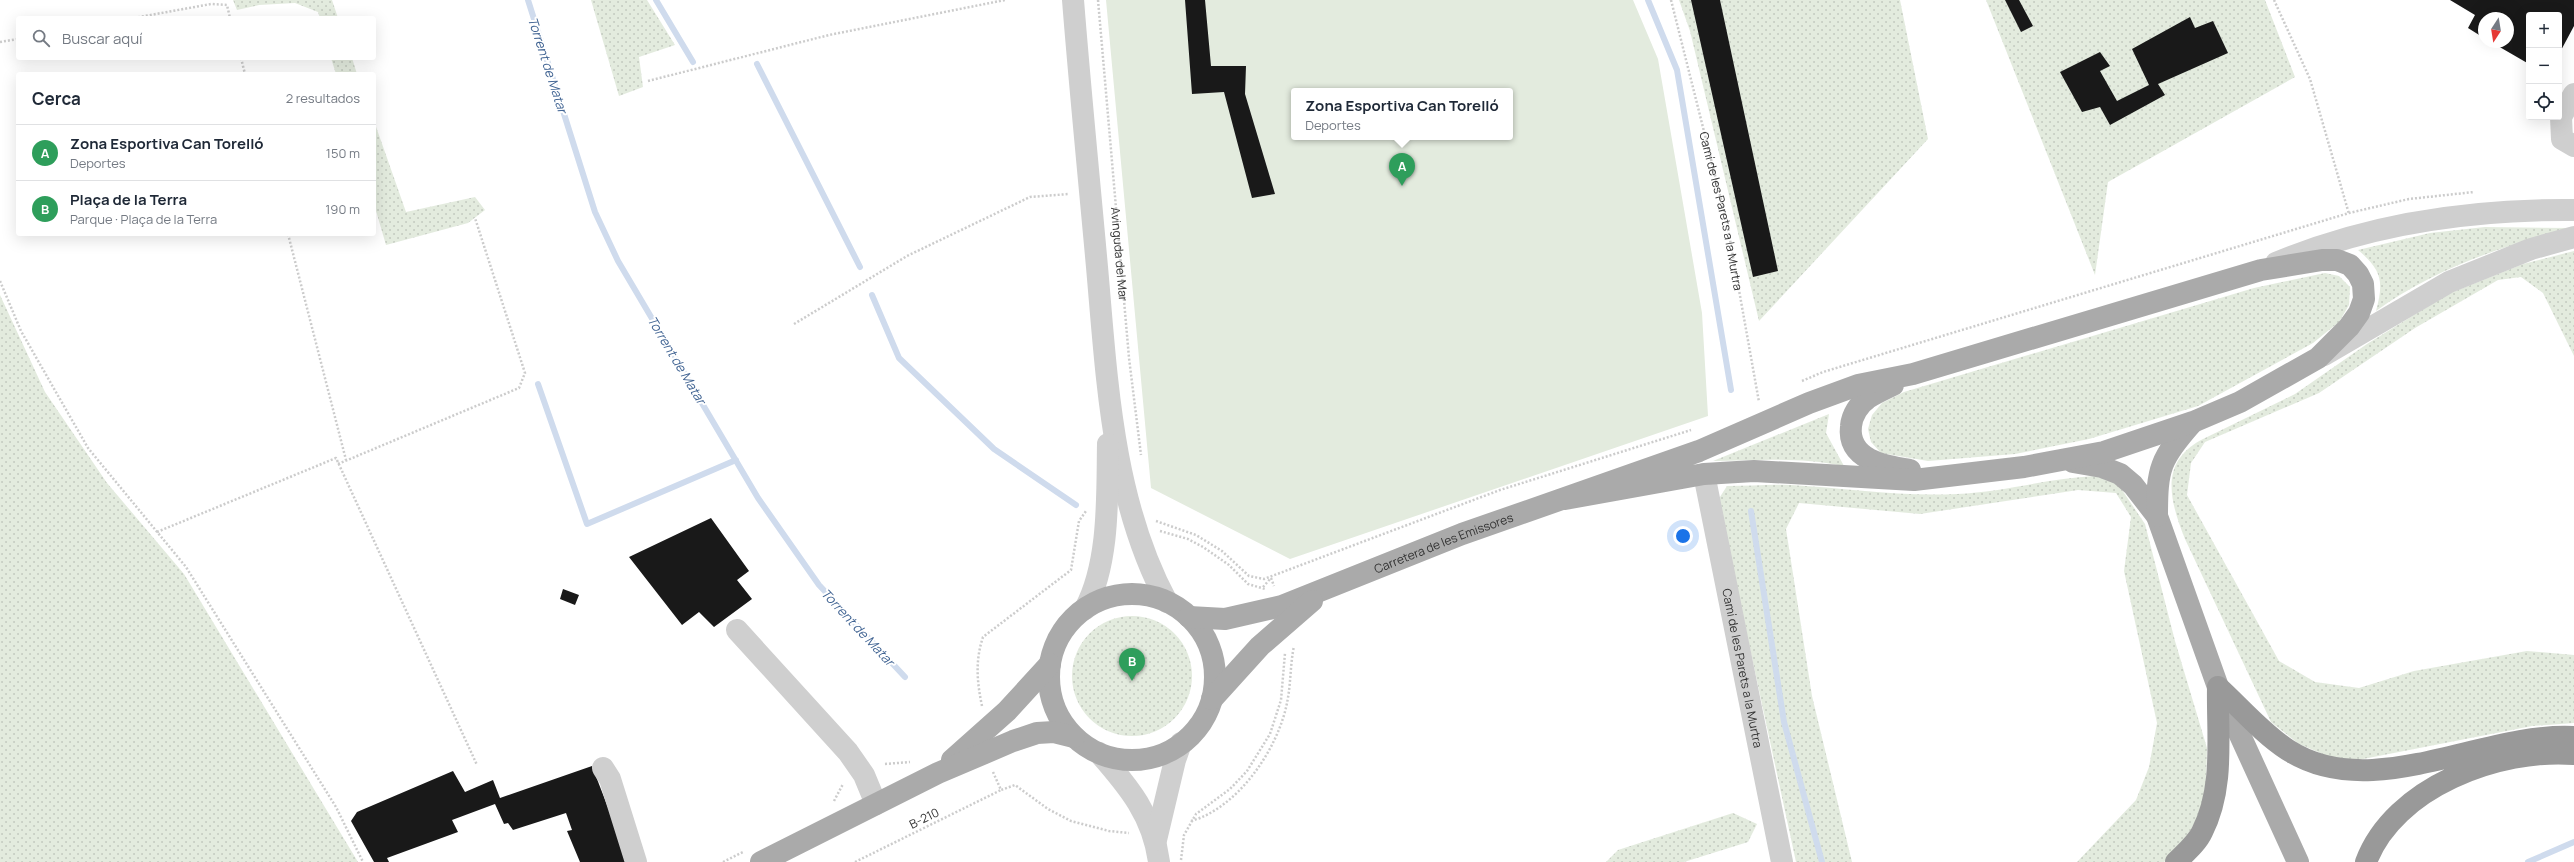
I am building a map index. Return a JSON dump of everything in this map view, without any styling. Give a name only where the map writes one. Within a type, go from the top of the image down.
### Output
[{"type":"highway","points":[[2218,687],[2273,739],[2288,750],[2323,766],[2344,770],[2397,767],[2522,740],[2574,737]]},
{"type":"highway","points":[[2176,862],[2202,833],[2213,807],[2218,779],[2218,687]]},
{"type":"highway","points":[[2366,862],[2379,836],[2397,814],[2417,796],[2450,778],[2484,766],[2521,757],[2574,754]]},
{"type":"main road","points":[[2322,260],[2337,260],[2350,265],[2358,274],[2363,284],[2364,299],[2359,313],[2349,327],[2318,358],[2240,402],[2193,422],[2104,452],[2066,460],[1914,480],[1754,471],[1704,474],[1565,499],[1699,451],[1764,424],[1809,403],[1858,385],[1913,374],[2261,270],[2322,260]]},
{"type":"main road","points":[[1913,374],[1867,399],[1856,410],[1852,422],[1852,442],[1859,452],[1872,461],[1889,466],[1946,476]]},
{"type":"main road","points":[[2157,516],[2157,483],[2162,461],[2174,443],[2193,422]]},
{"type":"main road","points":[[2066,460],[2102,467],[2120,474],[2133,485],[2157,516],[2218,687],[2298,862]]},
{"type":"main road","name":"Carretera de les Emissores","points":[[1189,617],[1225,619],[1282,606],[1323,591],[1454,537],[1565,499]]},
{"type":"main road","points":[[760,862],[938,773],[1036,734],[1054,732],[1074,737],[1099,753],[1124,760],[1142,759],[1159,755],[1181,743],[1200,724],[1212,699],[1260,646],[1323,591]]},
{"type":"main road","points":[[1074,737],[1060,718],[1053,703],[1049,680],[1050,664],[1054,650],[1064,629],[1085,608],[1100,600],[1125,595],[1151,597],[1167,602],[1189,617],[1204,636],[1213,659],[1214,683],[1212,699]]},
{"type":"main road","points":[[938,773],[1007,711],[1050,664]]},
{"type":"street","name":"Avinguda del Mar","points":[[1073,0],[1109,406],[1131,512],[1142,549],[1167,602]]},
{"type":"street","points":[[2574,94],[2561,117],[2562,139],[2574,146]]},
{"type":"street","points":[[2261,270],[2305,251],[2355,235],[2398,225],[2463,214],[2508,211],[2574,210]]},
{"type":"street","points":[[2318,358],[2358,338],[2449,282],[2531,249],[2574,237]]},
{"type":"street","name":"Avinguda del Mar","points":[[1085,608],[1095,590],[1100,565],[1106,511],[1109,406]]},
{"type":"street","name":"Camí de les Parets a la Murtra","points":[[1704,474],[1782,862]]},
{"type":"street","points":[[737,630],[848,752],[864,775],[876,804]]},
{"type":"street","points":[[1156,840],[1175,760],[1181,743]]},
{"type":"street","points":[[1099,753],[1130,787],[1156,840],[1159,862]]},
{"type":"street","points":[[603,768],[610,780],[636,862]]},
{"type":"path","points":[[648,81],[829,36],[1005,0]]},
{"type":"path","name":"Avinguda del Mar","points":[[1098,0],[1129,351],[1142,457]]},
{"type":"path","name":"Camí de les Parets a la Murtra","points":[[1671,0],[1727,223],[1764,424]]},
{"type":"path","points":[[2274,0],[2310,80],[2355,235]]},
{"type":"path","points":[[145,16],[211,4],[227,5],[230,16]]},
{"type":"path","points":[[0,42],[16,39]]},
{"type":"path","points":[[242,60],[244,72]]},
{"type":"path","points":[[794,324],[907,256],[1030,198],[1090,193]]},
{"type":"path","points":[[338,464],[519,388],[525,373],[475,218]]},
{"type":"path","points":[[289,236],[346,460]]},
{"type":"path","points":[[0,281],[21,331],[88,448],[186,567],[336,807],[363,862]]},
{"type":"path","points":[[157,532],[336,458],[477,765]]},
{"type":"path","points":[[981,712],[983,706],[977,685],[977,671],[983,638],[1071,570],[1079,521],[1082,514],[1090,511]]},
{"type":"path","points":[[1153,519],[1161,524],[1185,531],[1210,543],[1234,560],[1249,576],[1259,580],[1271,578],[1294,570]]},
{"type":"path","points":[[1158,531],[1198,544],[1229,565],[1248,584],[1263,587],[1267,590]]},
{"type":"path","points":[[1263,587],[1271,578]]},
{"type":"path","points":[[1271,578],[1275,588]]},
{"type":"path","points":[[1191,822],[1199,819],[1236,794],[1269,751],[1287,704],[1294,643]]},
{"type":"path","points":[[1181,862],[1184,835],[1196,814],[1230,789],[1247,772],[1261,752],[1272,728],[1281,700],[1285,651]]},
{"type":"path","points":[[885,764],[917,761]]},
{"type":"path","points":[[992,770],[1002,790],[1015,785],[1048,809],[1072,821],[1134,835]]},
{"type":"path","name":"B-210","points":[[855,862],[1002,790]]},
{"type":"shaded area","points":[[233,0],[332,0],[337,16],[319,16],[318,12],[295,3],[259,5],[237,10]]},
{"type":"shaded area","points":[[591,0],[647,0],[675,45],[639,57],[643,87],[619,96]]},
{"type":"shaded area","points":[[1106,0],[1633,0],[1658,59],[1702,313],[1708,416],[1290,559],[1151,488]]},
{"type":"shaded area","points":[[1679,0],[1900,0],[1928,139],[1759,321],[1690,31]]},
{"type":"shaded area","points":[[1986,0],[2265,0],[2295,77],[2108,182],[2095,275]]},
{"type":"shaded area","points":[[332,60],[353,60],[356,72],[335,72]]},
{"type":"shaded area","points":[[376,127],[406,212],[475,197],[485,210],[468,223],[386,245],[376,211]]},
{"type":"shaded area","points":[[2485,227],[2571,228],[2469,260],[2421,283],[2376,311],[2380,292],[2379,277],[2372,264],[2358,250],[2430,233]]},
{"type":"shaded area","points":[[2574,251],[2574,356],[2543,293],[2521,277],[2498,280],[2415,328],[2319,393],[2205,442],[2191,463],[2187,495],[2279,661],[2315,682],[2359,688],[2414,671],[2527,651],[2574,655],[2574,723],[2532,726],[2358,760],[2330,757],[2299,744],[2271,722],[2185,539],[2175,511],[2172,497],[2174,471],[2179,460],[2188,449],[2201,440],[2295,394],[2367,344],[2448,294],[2523,264]]},
{"type":"shaded area","points":[[2325,273],[2339,276],[2350,287],[2349,305],[2339,322],[2313,343],[2198,406],[2089,439],[2015,454],[1928,461],[1881,453],[1871,442],[1868,429],[1872,415],[1882,403],[1904,392],[2254,288]]},
{"type":"shaded area","points":[[0,295],[45,392],[107,483],[184,574],[358,862],[0,862]]},
{"type":"shaded area","points":[[1829,414],[1826,433],[1844,466],[1795,460],[1713,461]]},
{"type":"shaded area","points":[[2095,476],[2118,484],[2145,524],[2175,641],[2207,748],[2206,788],[2200,812],[2182,847],[2164,862],[2077,862],[2136,800],[2149,767],[2157,723],[2124,571],[2131,517],[2116,493],[2078,490],[1920,514],[1799,503],[1786,529],[1812,696],[1852,862],[1796,862],[1718,500],[1727,486],[1791,485],[1936,495],[1975,493],[2061,479]]},
{"type":"shaded area","points":[[1132,616],[1155,621],[1165,626],[1174,634],[1182,643],[1187,653],[1192,676],[1187,699],[1182,709],[1174,718],[1165,726],[1155,731],[1132,736],[1109,731],[1099,726],[1090,718],[1082,709],[1077,699],[1072,676],[1077,653],[1082,643],[1090,634],[1099,626],[1109,621]]},
{"type":"shaded area","points":[[1733,813],[1757,824],[1748,842],[1684,862],[1606,862],[1618,850]]},
{"type":"building","points":[[1185,0],[1205,0],[1211,66],[1246,66],[1245,94],[1275,194],[1252,198],[1224,92],[1192,94]]},
{"type":"building","points":[[1691,0],[1720,0],[1778,271],[1753,277]]},
{"type":"building","points":[[2005,0],[2019,0],[2033,26],[2021,32]]},
{"type":"building","points":[[2450,0],[2574,0],[2574,26],[2562,48],[2562,12],[2526,12],[2526,62],[2501,48],[2514,48],[2514,12],[2478,12],[2478,34],[2468,28],[2475,15]]},
{"type":"building","points":[[2190,17],[2195,28],[2213,21],[2228,53],[2158,84],[2165,95],[2110,125],[2100,107],[2082,112],[2060,72],[2100,52],[2110,66],[2100,71],[2117,101],[2149,85],[2132,49]]},
{"type":"building","points":[[711,518],[749,571],[737,580],[752,599],[714,627],[699,612],[682,625],[629,557]]},
{"type":"building","points":[[563,589],[579,595],[575,605],[560,599]]},
{"type":"building","points":[[592,766],[629,862],[580,862],[567,831],[572,830],[566,813],[513,830],[508,823],[504,824],[495,804],[452,820],[458,832],[387,858],[389,862],[374,862],[351,821],[357,812],[453,771],[465,792],[493,780],[500,798]]},
{"type":"waterway","name":"Torrent de Matar","points":[[528,0],[595,212],[618,261],[758,498],[819,585],[905,677]]},
{"type":"waterway","points":[[656,0],[693,62]]},
{"type":"waterway","points":[[1648,0],[1677,70],[1731,390]]},
{"type":"waterway","points":[[757,64],[860,267]]},
{"type":"waterway","points":[[872,295],[899,358],[994,449],[1076,505]]},
{"type":"waterway","points":[[538,384],[587,524],[736,460]]},
{"type":"waterway","points":[[1751,511],[1784,722],[1822,862]]},
{"type":"waterway","points":[[2528,862],[2574,842]]},
{"type":"place","name":"Zona Esportiva Can Torelló","points":[[1402,186]]},
{"type":"place","name":"Plaça de la Terra","points":[[1132,681]]}]
